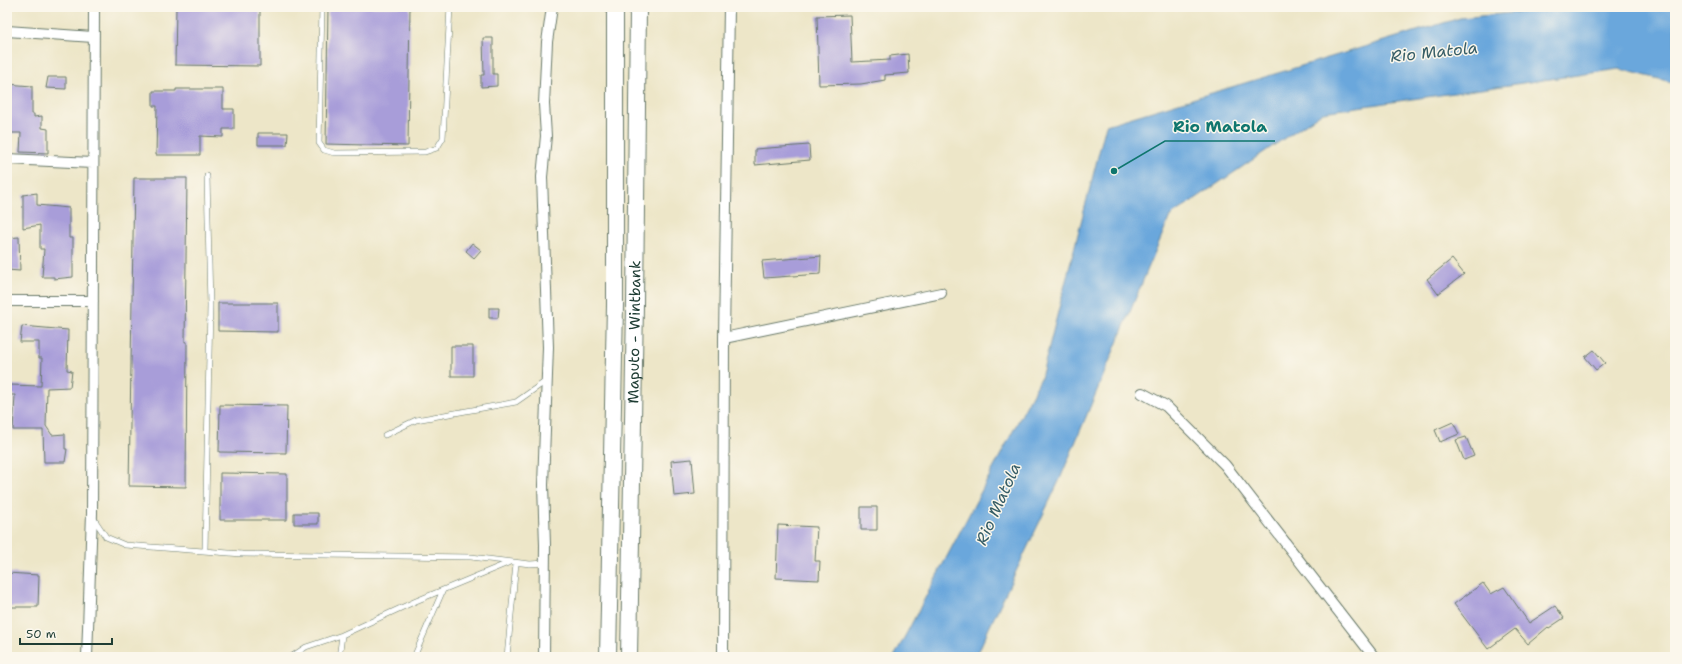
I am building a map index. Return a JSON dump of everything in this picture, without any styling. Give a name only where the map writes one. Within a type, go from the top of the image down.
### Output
[{"type":"highway","name":"Maputo - Wintbank","points":[[608,657],[615,305],[615,7]]},
{"type":"highway","name":"Maputo - Wintbank","points":[[629,657],[635,312],[638,7]]},
{"type":"street","points":[[87,657],[92,513],[94,7]]},
{"type":"street","points":[[544,657],[545,563],[543,485],[548,347],[542,177],[546,136],[544,104],[547,42],[552,7]]},
{"type":"street","points":[[723,657],[724,338],[729,7]]},
{"type":"street","points":[[7,31],[93,37]]},
{"type":"street","points":[[7,159],[93,163]]},
{"type":"street","points":[[724,338],[941,293]]},
{"type":"street","points":[[7,301],[93,301]]},
{"type":"street","points":[[1142,392],[1166,406],[1225,465],[1374,657]]},
{"type":"lane","points":[[322,7],[319,143],[324,150],[334,153],[425,152],[436,148],[443,138],[450,7]]},
{"type":"lane","points":[[205,550],[210,306],[207,176]]},
{"type":"lane","points":[[385,435],[416,420],[516,402],[547,381]]},
{"type":"lane","points":[[92,513],[101,532],[112,541],[125,545],[242,554],[471,557],[516,563],[545,563]]},
{"type":"lane","points":[[290,657],[306,647],[342,635],[509,562]]},
{"type":"lane","points":[[507,657],[516,563]]},
{"type":"lane","points":[[414,657],[443,590]]},
{"type":"lane","points":[[341,657],[340,651],[342,635]]},
{"type":"water","points":[[1572,7],[1675,7],[1675,83],[1619,69],[1323,112],[1170,216],[1060,479],[976,657],[894,657],[1041,378],[1106,125],[1460,18]]},
{"type":"building","points":[[176,7],[260,7],[260,66],[175,65]]},
{"type":"building","points":[[328,7],[410,7],[408,146],[326,144]]},
{"type":"building","points":[[850,15],[852,62],[890,60],[890,56],[908,54],[909,73],[885,75],[885,80],[861,84],[819,85],[817,16]]},
{"type":"building","points":[[483,38],[493,38],[493,74],[497,74],[497,86],[481,87],[481,75],[484,75]]},
{"type":"building","points":[[48,77],[66,77],[66,89],[46,88]]},
{"type":"building","points":[[7,84],[32,86],[32,114],[34,114],[34,117],[42,116],[42,128],[48,129],[48,153],[20,152],[21,133],[7,133]]},
{"type":"building","points":[[176,89],[223,89],[223,109],[234,109],[234,129],[223,129],[223,137],[200,136],[200,155],[156,155],[157,106],[153,106],[153,91],[176,91]]},
{"type":"building","points":[[258,133],[288,133],[287,145],[258,145]]},
{"type":"building","points":[[809,145],[810,160],[755,165],[755,149]]},
{"type":"building","points":[[134,178],[187,178],[185,342],[187,342],[186,487],[129,486]]},
{"type":"building","points":[[37,193],[37,205],[69,208],[69,238],[73,238],[73,277],[54,279],[54,277],[42,277],[44,249],[40,249],[40,225],[23,228],[23,195]]},
{"type":"building","points":[[19,237],[20,271],[7,270],[7,238]]},
{"type":"building","points":[[472,243],[481,250],[474,258],[466,251]]},
{"type":"building","points":[[821,256],[820,274],[764,278],[762,261]]},
{"type":"building","points":[[1452,259],[1464,274],[1438,294],[1427,279]]},
{"type":"building","points":[[218,303],[278,303],[278,332],[218,331]]},
{"type":"building","points":[[489,308],[499,308],[498,318],[489,318]]},
{"type":"building","points":[[22,326],[68,330],[67,370],[72,371],[70,387],[47,388],[46,426],[52,435],[65,434],[65,449],[67,449],[65,462],[44,462],[43,430],[13,430],[15,395],[8,395],[9,385],[41,386],[42,358],[39,358],[39,342],[20,342]]},
{"type":"building","points":[[451,346],[473,346],[473,376],[451,376]]},
{"type":"building","points":[[1594,350],[1605,363],[1596,370],[1585,357]]},
{"type":"building","points":[[220,405],[287,406],[286,453],[219,452]]},
{"type":"building","points":[[1453,422],[1459,434],[1440,442],[1435,430]]},
{"type":"building","points":[[1466,437],[1474,456],[1464,460],[1456,440]]},
{"type":"building","points":[[692,459],[695,494],[674,496],[671,461]]},
{"type":"building","points":[[220,473],[287,474],[287,520],[220,520]]},
{"type":"building","points":[[861,507],[877,507],[877,530],[861,530]]},
{"type":"building","points":[[294,513],[318,513],[318,524],[294,524]]},
{"type":"building","points":[[778,525],[817,527],[815,561],[820,561],[819,580],[776,578]]},
{"type":"building","points":[[7,573],[39,575],[38,607],[7,607]]},
{"type":"building","points":[[1483,583],[1491,594],[1504,587],[1529,623],[1555,606],[1564,618],[1549,628],[1548,627],[1528,644],[1515,629],[1488,649],[1454,604]]},
{"type":"place","name":"Rio Matola","points":[[1114,171]]}]
